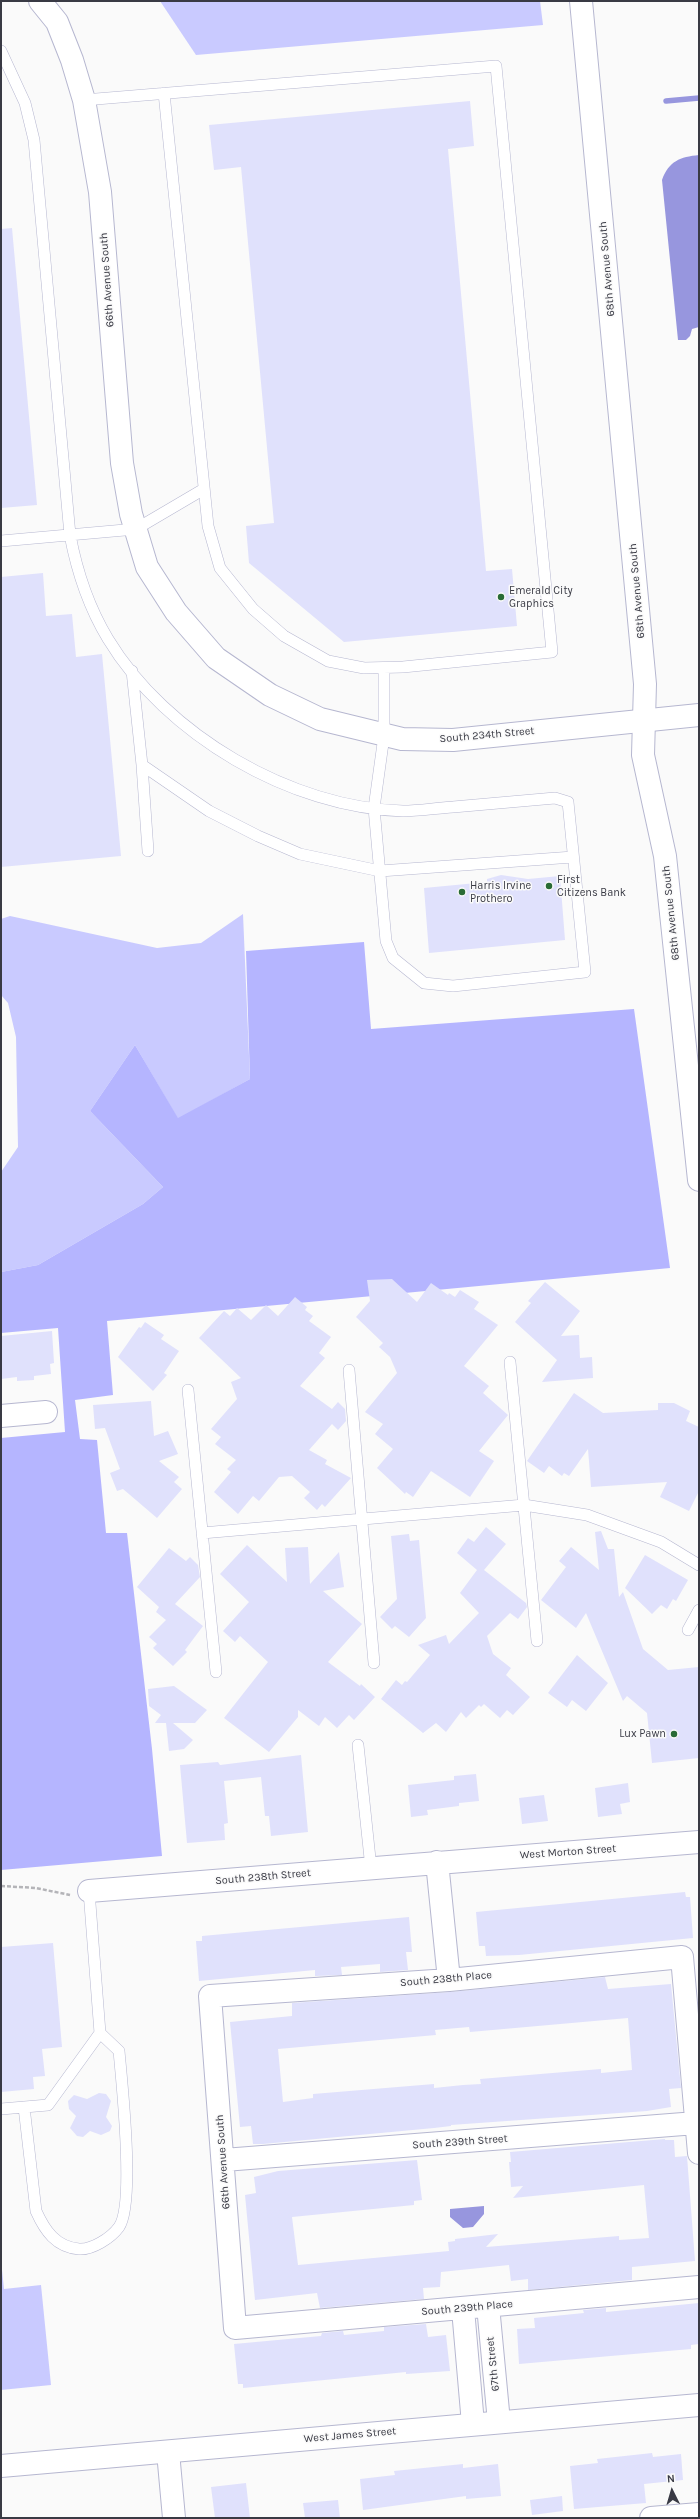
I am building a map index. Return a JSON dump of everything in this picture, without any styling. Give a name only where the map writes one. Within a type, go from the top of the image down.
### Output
[{"type":"street","name":"66th Avenue South","points":[[40,1],[57,22],[84,100],[100,192],[122,462],[136,529],[147,567]]},
{"type":"street","name":"68th Avenue South","points":[[581,1],[639,610],[645,684],[643,755],[665,856],[699,1180]]},
{"type":"street","name":"South 234th Street","points":[[147,567],[176,612],[216,658],[277,699],[320,718],[384,736],[402,739],[453,740],[699,715]]},
{"type":"street","points":[[1,1416],[46,1412]]},
{"type":"street","name":"West Morton Street","points":[[437,1862],[699,1842]]},
{"type":"street","points":[[437,1862],[448,1980]]},
{"type":"street","name":"South 238th Street","points":[[89,1895],[437,1862]]},
{"type":"street","name":"South 238th Place","points":[[210,1996],[448,1980],[682,1957],[696,2123]]},
{"type":"street","name":"66th Avenue South","points":[[210,1996],[224,2160],[235,2328]]},
{"type":"street","points":[[696,2123],[699,2153]]},
{"type":"street","name":"South 239th Street","points":[[224,2160],[696,2123]]},
{"type":"street","name":"South 239th Place","points":[[235,2328],[463,2309],[699,2286]]},
{"type":"street","name":"67th Street","points":[[488,2306],[499,2422]]},
{"type":"street","points":[[463,2309],[474,2424]]},
{"type":"street","name":"West James Street","points":[[1,2466],[699,2405]]},
{"type":"street","points":[[168,2452],[174,2518]]},
{"type":"street","points":[[651,2518],[699,2514]]},
{"type":"lane","points":[[1,51],[25,103],[34,140],[70,535],[77,573],[92,610],[108,640],[155,700],[195,733],[252,768],[307,793],[349,804],[374,808],[403,811],[555,798],[568,802],[585,972],[453,986],[424,983],[393,958],[386,941],[374,808],[384,736],[384,668]]},
{"type":"lane","points":[[84,100],[164,93],[496,66],[552,652],[384,668],[364,668],[328,661],[284,636],[253,609],[220,568],[208,526],[164,93]]},
{"type":"lane","points":[[1,541],[136,529],[204,489]]},
{"type":"lane","points":[[132,670],[142,765],[148,851]]},
{"type":"lane","points":[[142,765],[209,811],[258,836],[300,854],[380,871],[573,857]]},
{"type":"lane","points":[[510,1362],[537,1642]]},
{"type":"lane","points":[[349,1370],[374,1663]]},
{"type":"lane","points":[[188,1390],[216,1672]]},
{"type":"lane","points":[[202,1532],[524,1505],[587,1515],[661,1542],[699,1565]]},
{"type":"lane","points":[[688,1630],[699,1610]]},
{"type":"lane","points":[[358,1745],[370,1868]]},
{"type":"lane","points":[[1,2109],[48,2105],[100,2033],[89,1895]]},
{"type":"lane","points":[[24,2107],[36,2211],[50,2237],[67,2247],[81,2249],[108,2237],[119,2227],[126,2205],[126,2139],[119,2051],[100,2033]]},
{"type":"path","points":[[1,1886],[36,1888],[89,1895]]},
{"type":"shaded area","points":[[160,1],[540,1],[543,25],[196,55]]},
{"type":"shaded area","points":[[699,155],[699,327],[692,329],[690,336],[686,340],[678,340],[662,180],[668,168],[676,161],[686,157]]},
{"type":"shaded area","points":[[243,914],[250,1079],[178,1119],[135,1045],[90,1111],[163,1187],[143,1204],[38,1265],[1,1272],[1,1172],[18,1147],[16,1037],[8,1003],[1,995],[1,919],[10,916],[157,948],[201,943]]},
{"type":"shaded area","points":[[364,942],[371,1029],[634,1009],[670,1268],[107,1321],[113,1395],[75,1400],[80,1439],[97,1440],[106,1533],[127,1533],[152,1749],[162,1856],[1,1870],[1,1438],[65,1432],[58,1328],[1,1333],[1,1272],[38,1265],[143,1204],[163,1187],[90,1111],[135,1045],[178,1118],[250,1079],[246,951]]},
{"type":"shaded area","points":[[484,2206],[484,2214],[473,2227],[463,2228],[450,2217],[450,2209]]},
{"type":"shaded area","points":[[1,2260],[4,2289],[41,2285],[51,2385],[1,2390]]},
{"type":"building","points":[[470,101],[474,146],[448,149],[486,571],[512,569],[517,626],[344,642],[249,563],[246,526],[274,523],[241,167],[214,170],[209,125]]},
{"type":"building","points":[[12,228],[37,505],[1,508],[1,229]]},
{"type":"building","points":[[43,573],[46,616],[72,614],[76,657],[102,654],[121,856],[1,867],[1,577]]},
{"type":"building","points":[[501,875],[528,879],[560,876],[565,940],[429,953],[424,888],[487,882],[487,879]]},
{"type":"building","points":[[392,1279],[417,1302],[431,1283],[448,1295],[449,1293],[455,1297],[460,1290],[479,1302],[474,1309],[498,1325],[464,1366],[489,1386],[483,1393],[508,1415],[479,1451],[494,1461],[470,1497],[431,1471],[413,1497],[406,1492],[405,1494],[377,1468],[393,1449],[375,1434],[383,1424],[365,1412],[397,1373],[390,1357],[379,1347],[383,1343],[356,1317],[370,1301],[367,1280]]},
{"type":"building","points":[[545,1282],[580,1311],[561,1336],[579,1335],[580,1358],[592,1357],[593,1378],[542,1382],[557,1360],[515,1322],[531,1303],[528,1301]]},
{"type":"building","points":[[295,1297],[307,1307],[305,1310],[313,1316],[309,1321],[331,1337],[319,1353],[325,1358],[300,1386],[332,1409],[338,1402],[345,1409],[346,1421],[338,1430],[332,1424],[309,1450],[327,1460],[325,1464],[351,1478],[325,1507],[322,1504],[317,1510],[304,1498],[310,1492],[292,1476],[279,1477],[259,1501],[253,1496],[238,1514],[214,1492],[231,1472],[227,1469],[236,1460],[215,1444],[221,1437],[211,1429],[237,1399],[231,1382],[241,1378],[199,1338],[224,1311],[230,1316],[237,1308],[251,1320],[266,1305],[278,1316]]},
{"type":"building","points":[[145,1322],[164,1335],[161,1339],[179,1351],[164,1373],[167,1375],[153,1391],[118,1357],[139,1327],[141,1328]]},
{"type":"building","points":[[52,1331],[54,1363],[50,1364],[51,1374],[34,1376],[34,1380],[17,1381],[17,1377],[1,1379],[1,1336]]},
{"type":"building","points":[[574,1393],[603,1413],[658,1410],[658,1403],[674,1403],[690,1411],[686,1421],[699,1427],[699,1491],[689,1511],[660,1497],[667,1482],[591,1487],[588,1449],[569,1476],[564,1473],[562,1476],[549,1466],[544,1473],[527,1461]]},
{"type":"building","points":[[151,1401],[154,1436],[168,1431],[178,1454],[159,1461],[179,1477],[174,1482],[182,1489],[157,1518],[123,1489],[117,1491],[110,1473],[120,1469],[105,1428],[95,1429],[93,1405]]},
{"type":"building","points":[[486,1527],[506,1544],[484,1570],[526,1603],[527,1607],[518,1619],[510,1613],[487,1636],[493,1654],[511,1668],[506,1675],[530,1697],[513,1715],[507,1710],[500,1718],[484,1704],[481,1707],[479,1705],[466,1718],[461,1712],[446,1732],[436,1723],[423,1733],[381,1699],[396,1680],[402,1685],[405,1681],[407,1682],[430,1655],[418,1645],[446,1635],[449,1644],[479,1613],[460,1593],[477,1570],[457,1553],[468,1538],[474,1542]]},
{"type":"building","points":[[601,1531],[608,1549],[614,1549],[619,1597],[623,1592],[643,1649],[668,1670],[699,1667],[699,1758],[652,1763],[647,1713],[627,1696],[623,1701],[586,1613],[576,1628],[541,1600],[566,1567],[559,1561],[571,1547],[599,1570],[595,1532]]},
{"type":"building","points":[[409,1534],[410,1541],[419,1540],[426,1618],[409,1637],[395,1626],[392,1629],[380,1617],[397,1599],[391,1536]]},
{"type":"building","points":[[247,1545],[287,1582],[285,1548],[308,1547],[310,1584],[339,1552],[344,1587],[323,1591],[362,1624],[328,1662],[360,1686],[361,1684],[375,1697],[354,1720],[349,1715],[337,1728],[325,1717],[319,1726],[298,1710],[298,1717],[269,1752],[224,1718],[268,1662],[240,1636],[235,1642],[223,1631],[249,1602],[220,1574]]},
{"type":"building","points":[[169,1548],[186,1561],[190,1557],[198,1565],[200,1577],[175,1604],[203,1626],[185,1650],[187,1652],[173,1666],[153,1648],[157,1644],[149,1637],[166,1620],[156,1612],[159,1607],[137,1587]]},
{"type":"building","points":[[645,1555],[688,1580],[676,1601],[673,1599],[667,1609],[661,1605],[652,1614],[625,1588]]},
{"type":"building","points":[[577,1655],[608,1683],[586,1711],[572,1700],[567,1707],[548,1693]]},
{"type":"building","points":[[174,1686],[207,1710],[195,1723],[173,1723],[193,1740],[184,1749],[169,1751],[166,1723],[155,1723],[161,1715],[149,1706],[148,1689]]},
{"type":"building","points":[[301,1755],[308,1832],[271,1836],[269,1816],[265,1816],[261,1777],[224,1781],[228,1823],[224,1824],[225,1840],[187,1843],[180,1765],[218,1762],[220,1765]]},
{"type":"building","points":[[476,1774],[479,1801],[459,1803],[459,1806],[427,1810],[428,1815],[411,1817],[408,1785],[454,1780],[454,1776]]},
{"type":"building","points":[[628,1783],[630,1802],[620,1804],[622,1814],[598,1817],[595,1788]]},
{"type":"building","points":[[544,1795],[548,1821],[522,1824],[519,1798]]},
{"type":"building","points":[[685,1892],[686,1897],[690,1897],[693,1938],[519,1955],[486,1956],[485,1946],[479,1946],[476,1912]]},
{"type":"building","points":[[409,1917],[412,1952],[406,1952],[408,1970],[380,1972],[380,1964],[341,1967],[342,1975],[315,1976],[315,1970],[199,1981],[196,1941],[202,1941],[202,1936]]},
{"type":"building","points":[[53,1943],[62,2047],[42,2049],[45,2076],[33,2077],[34,2089],[1,2092],[1,1947]]},
{"type":"building","points":[[605,1977],[608,1989],[671,1984],[681,2088],[669,2089],[671,2107],[647,2111],[451,2125],[434,2128],[263,2144],[253,2144],[251,2126],[240,2127],[230,2022],[292,2016],[292,2003],[450,1992]],"holes":[[[628,2018],[632,2070],[601,2073],[601,2069],[480,2079],[481,2084],[434,2088],[434,2084],[313,2094],[313,2098],[283,2102],[278,2049],[436,2035],[435,2030],[469,2027],[470,2032]]]},
{"type":"building","points":[[99,2093],[106,2094],[111,2101],[106,2117],[112,2126],[110,2131],[101,2135],[90,2131],[83,2137],[77,2136],[70,2128],[76,2116],[69,2109],[68,2101],[74,2095],[87,2099]]},
{"type":"building","points":[[665,2139],[674,2140],[675,2157],[687,2156],[695,2261],[632,2267],[632,2280],[528,2290],[528,2279],[511,2281],[509,2265],[441,2272],[440,2287],[423,2288],[424,2299],[320,2308],[317,2293],[255,2300],[245,2195],[256,2193],[254,2177],[278,2171],[417,2160],[422,2200],[414,2201],[414,2205],[292,2217],[298,2265],[449,2251],[448,2242],[455,2241],[455,2239],[498,2234],[486,2247],[619,2236],[619,2240],[649,2238],[644,2185],[513,2198],[523,2186],[511,2187],[509,2162],[511,2162],[510,2152]]},
{"type":"building","points":[[699,2303],[699,2344],[691,2345],[691,2349],[519,2364],[517,2329],[535,2328],[534,2318],[584,2313],[583,2310],[606,2308],[606,2312]]},
{"type":"building","points":[[426,2324],[428,2337],[446,2335],[450,2371],[406,2374],[406,2372],[243,2388],[243,2384],[238,2384],[234,2344],[321,2336],[322,2333],[343,2331],[344,2335],[384,2331],[384,2327]]},
{"type":"building","points":[[652,2453],[653,2457],[681,2454],[683,2480],[644,2484],[646,2503],[574,2509],[570,2466],[598,2463],[597,2459]]},
{"type":"building","points":[[463,2464],[463,2468],[498,2464],[501,2496],[466,2499],[466,2496],[363,2510],[360,2479],[395,2475],[394,2471]]},
{"type":"building","points":[[246,2483],[250,2518],[215,2518],[211,2487]]},
{"type":"building","points":[[562,2496],[563,2511],[532,2515],[530,2500]]},
{"type":"building","points":[[338,2500],[340,2518],[305,2518],[303,2503]]},
{"type":"waterway","points":[[666,101],[699,98]]},
{"type":"place","name":"Emerald City Graphics","points":[[501,597]]},
{"type":"place","name":"First Citizens Bank","points":[[549,886]]},
{"type":"place","name":"Harris Irvine Prothero","points":[[462,892]]},
{"type":"place","name":"Lux Pawn","points":[[674,1734]]}]
